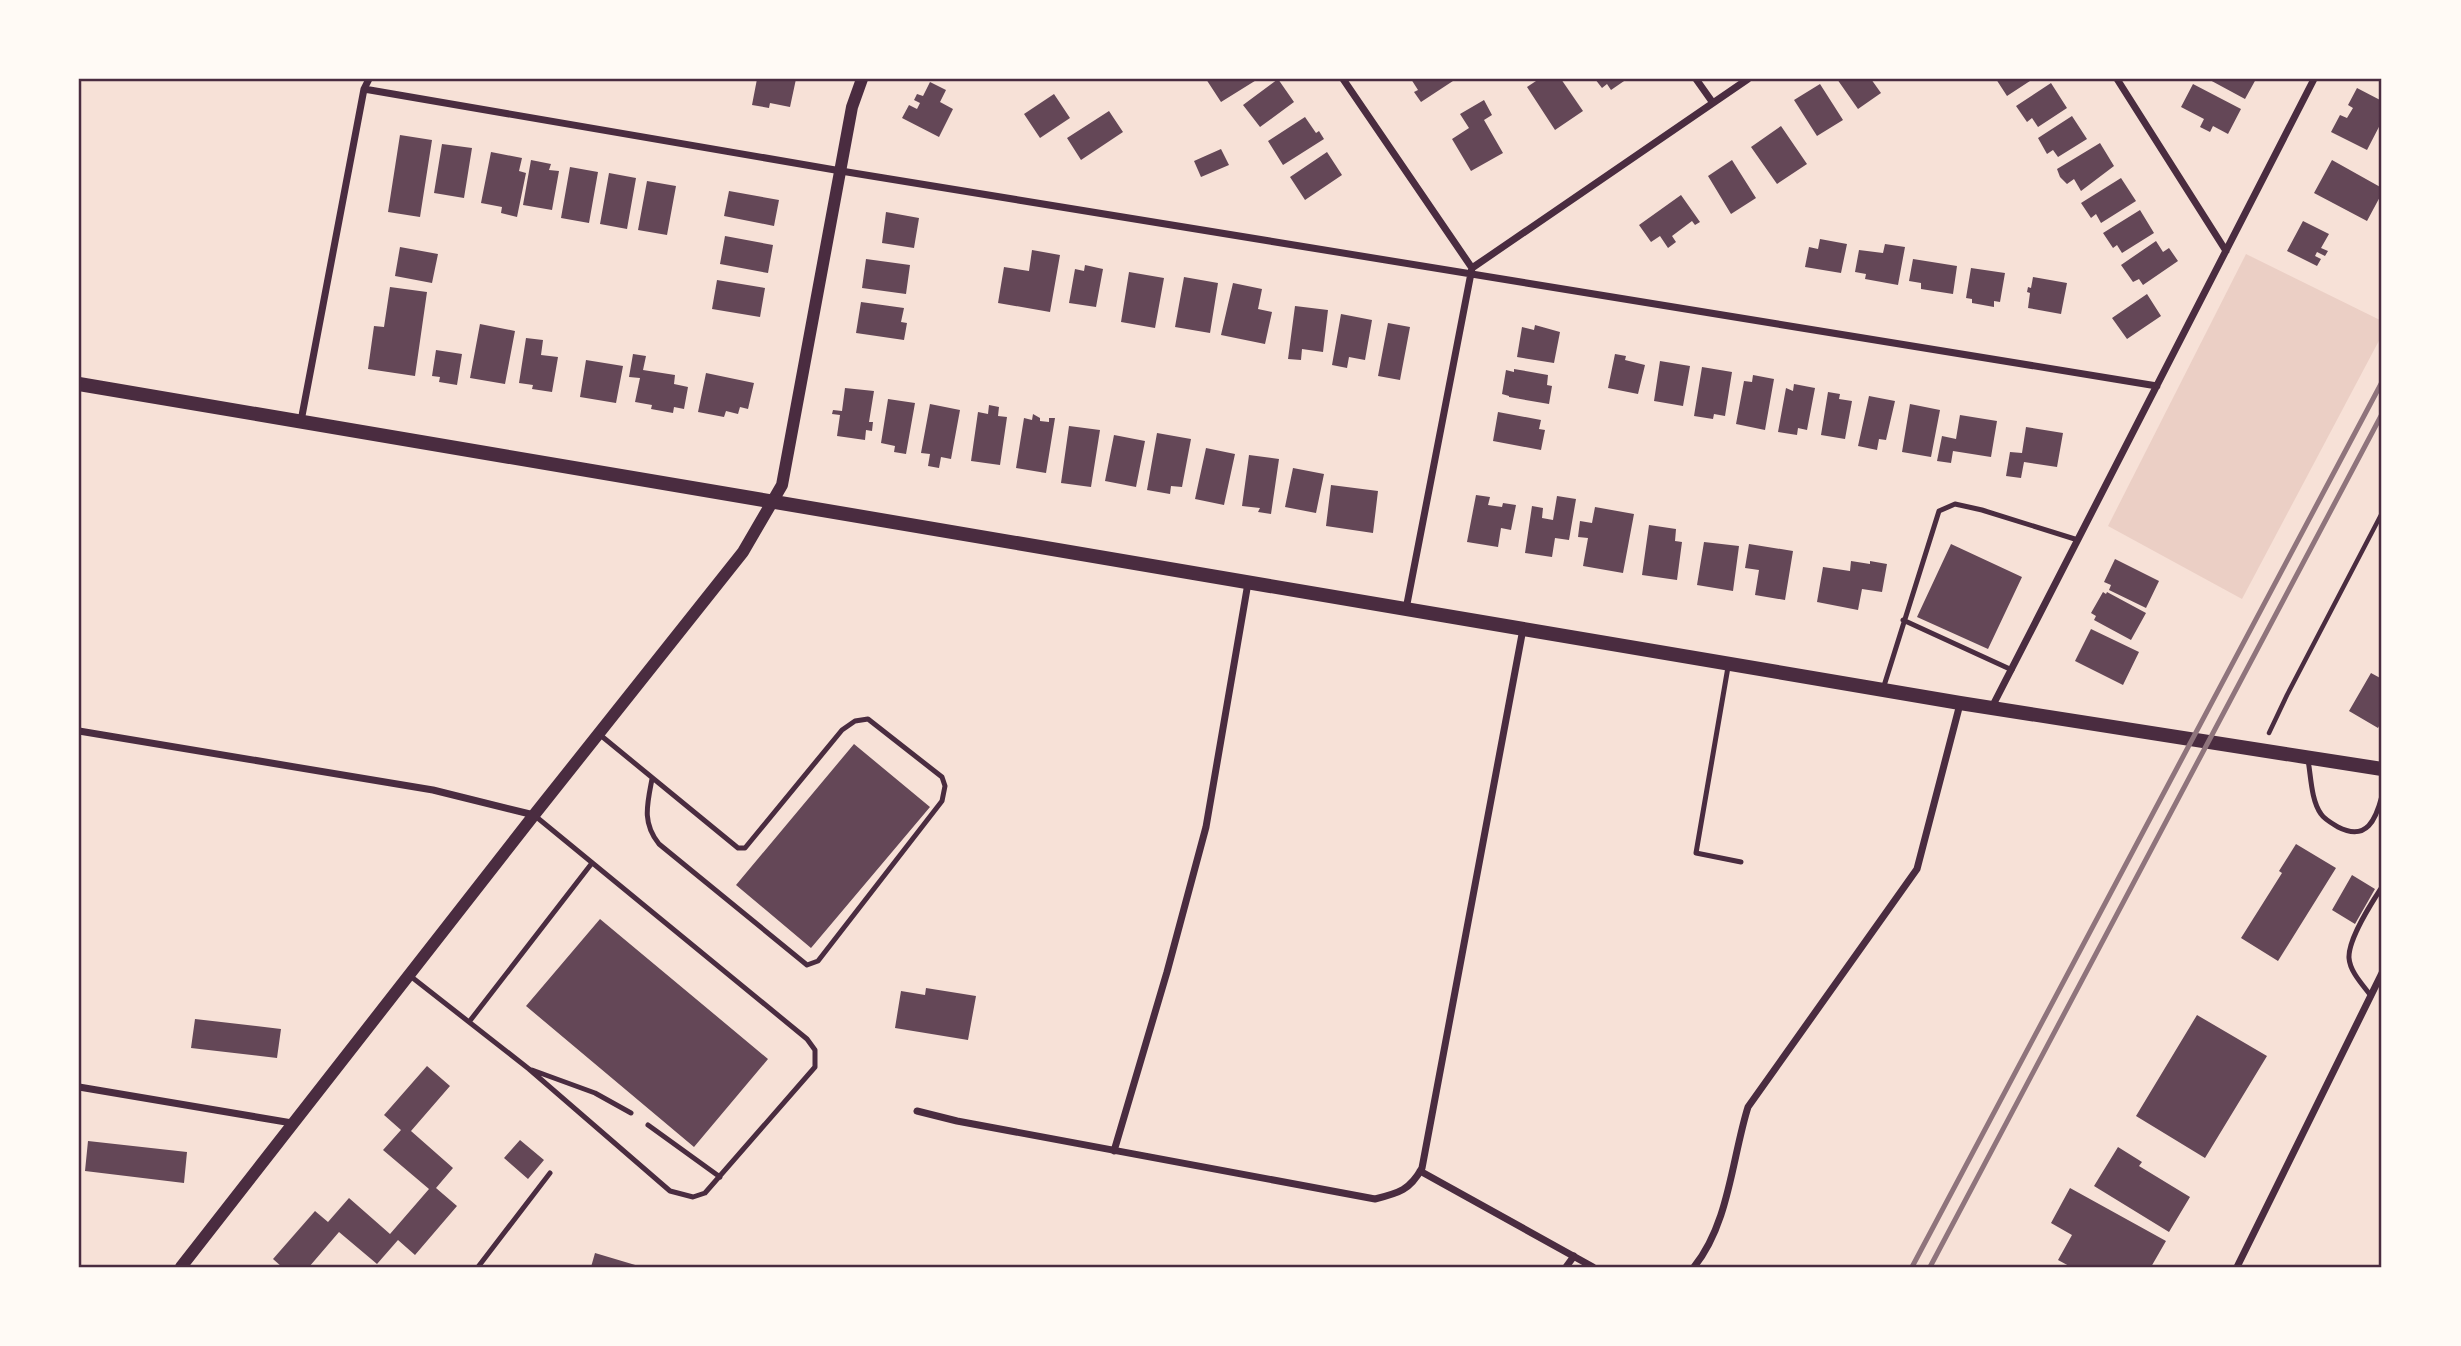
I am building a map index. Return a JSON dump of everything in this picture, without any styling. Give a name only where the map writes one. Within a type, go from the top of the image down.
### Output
[{"type":"main road","points":[[79,384],[1960,703],[2382,769]]},
{"type":"street","points":[[301,422],[364,89],[369,79]]},
{"type":"street","points":[[181,1267],[743,552],[782,485],[852,107],[862,79]]},
{"type":"street","points":[[1343,79],[1471,271]]},
{"type":"street","points":[[1696,79],[1713,103]]},
{"type":"street","points":[[1406,609],[1471,271],[1748,79]]},
{"type":"street","points":[[2117,79],[2226,251]]},
{"type":"street","points":[[1992,708],[2314,79]]},
{"type":"street","points":[[364,89],[841,171],[1471,271],[2157,386]]},
{"type":"street","points":[[1114,1151],[1206,827],[1248,582]]},
{"type":"street","points":[[917,1111],[957,1121],[1376,1199],[1408,1187],[1420,1171],[1523,629]]},
{"type":"street","points":[[1694,1267],[1719,1223],[1748,1107],[1917,869],[1960,703]]},
{"type":"street","points":[[79,731],[433,790],[534,816]]},
{"type":"street","points":[[2237,1267],[2382,973]]},
{"type":"street","points":[[79,1087],[292,1123]]},
{"type":"street","points":[[1420,1171],[1593,1267]]},
{"type":"street","points":[[1566,1267],[1574,1256]]},
{"type":"lane","points":[[1883,690],[1939,511],[1955,504],[2078,540]]},
{"type":"lane","points":[[1903,620],[2012,670]]},
{"type":"lane","points":[[1728,664],[1696,853],[1741,862]]},
{"type":"lane","points":[[599,734],[738,848],[746,848],[842,730],[855,721],[868,719],[942,777],[944,786],[942,801],[818,961],[807,965],[659,844],[649,832],[647,809],[652,779]]},
{"type":"lane","points":[[2308,757],[2316,804],[2322,816],[2341,829],[2357,832],[2368,829],[2382,796]]},
{"type":"lane","points":[[409,975],[529,1069],[670,1191],[693,1197],[705,1193],[815,1067],[815,1050],[807,1039],[534,816]]},
{"type":"lane","points":[[469,1022],[592,863]]},
{"type":"lane","points":[[2371,996],[2353,970],[2349,957],[2353,942],[2382,887]]},
{"type":"lane","points":[[529,1069],[595,1093],[631,1112]]},
{"type":"lane","points":[[648,1125],[720,1177]]},
{"type":"lane","points":[[478,1267],[550,1173]]},
{"type":"path","points":[[2262,750],[2287,695],[2382,513]]},
{"type":"shaded area","points":[[2246,254],[2382,321],[2382,335],[2242,599],[2108,526]]},
{"type":"building","points":[[757,79],[796,79],[790,107],[770,103],[769,108],[752,105]]},
{"type":"building","points":[[1206,79],[1258,79],[1221,102]]},
{"type":"building","points":[[1278,79],[1294,102],[1260,127],[1243,105]]},
{"type":"building","points":[[1411,79],[1456,79],[1421,102],[1414,92],[1418,90]]},
{"type":"building","points":[[1539,79],[1561,79],[1583,111],[1555,130],[1527,87]]},
{"type":"building","points":[[1595,79],[1627,79],[1611,90],[1607,84],[1602,88]]},
{"type":"building","points":[[1837,79],[1871,79],[1881,93],[1858,109]]},
{"type":"building","points":[[1996,79],[2033,79],[2007,96]]},
{"type":"building","points":[[2208,79],[2256,79],[2245,99]]},
{"type":"building","points":[[930,82],[946,90],[940,102],[953,109],[939,137],[902,118],[909,105],[917,109],[920,103],[914,100],[917,94],[923,96]]},
{"type":"building","points":[[2051,83],[2067,108],[2038,127],[2032,118],[2027,122],[2016,106]]},
{"type":"building","points":[[1820,84],[1843,120],[1817,136],[1794,100]]},
{"type":"building","points":[[2193,84],[2241,109],[2228,134],[2213,126],[2210,132],[2200,127],[2204,119],[2181,107]]},
{"type":"building","points":[[2357,88],[2382,101],[2382,121],[2367,150],[2331,132],[2340,115],[2347,118],[2353,108],[2348,105]]},
{"type":"building","points":[[1054,94],[1070,118],[1040,138],[1024,114]]},
{"type":"building","points":[[1484,100],[1492,115],[1484,120],[1503,153],[1471,171],[1452,139],[1469,128],[1460,114]]},
{"type":"building","points":[[1109,111],[1123,132],[1081,160],[1067,138]]},
{"type":"building","points":[[2072,116],[2087,139],[2058,157],[2053,150],[2047,154],[2038,138]]},
{"type":"building","points":[[1305,117],[1316,133],[1319,131],[1324,139],[1283,165],[1268,141]]},
{"type":"building","points":[[1781,126],[1807,164],[1777,184],[1751,147]]},
{"type":"building","points":[[400,135],[432,140],[420,217],[388,212]]},
{"type":"building","points":[[2100,143],[2114,166],[2081,191],[2074,179],[2067,184],[2057,169]]},
{"type":"building","points":[[442,144],[472,148],[464,198],[434,193]]},
{"type":"building","points":[[1221,149],[1229,165],[1201,177],[1194,161]]},
{"type":"building","points":[[491,152],[522,158],[519,171],[526,173],[517,217],[501,213],[502,207],[481,203]]},
{"type":"building","points":[[1327,152],[1342,175],[1305,200],[1290,177]]},
{"type":"building","points":[[531,160],[551,164],[549,170],[559,171],[552,210],[523,205]]},
{"type":"building","points":[[1732,160],[1756,198],[1731,214],[1708,176]]},
{"type":"building","points":[[2332,160],[2382,188],[2367,221],[2314,193]]},
{"type":"building","points":[[570,167],[598,172],[589,223],[561,218]]},
{"type":"building","points":[[609,173],[636,178],[627,229],[600,224]]},
{"type":"building","points":[[2121,178],[2136,201],[2101,223],[2096,214],[2091,218],[2081,203]]},
{"type":"building","points":[[647,181],[676,186],[667,235],[638,230]]},
{"type":"building","points":[[729,191],[779,200],[774,226],[724,216]]},
{"type":"building","points":[[1681,195],[1700,222],[1695,225],[1692,221],[1672,236],[1676,242],[1668,248],[1660,236],[1651,242],[1639,225]]},
{"type":"building","points":[[2140,210],[2154,233],[2122,253],[2117,245],[2113,248],[2103,233]]},
{"type":"building","points":[[886,212],[919,218],[914,248],[882,243]]},
{"type":"building","points":[[2303,221],[2329,234],[2321,248],[2328,251],[2325,256],[2317,252],[2315,256],[2321,259],[2317,266],[2287,251]]},
{"type":"building","points":[[725,236],[773,245],[768,273],[720,264]]},
{"type":"building","points":[[1820,239],[1847,244],[1841,273],[1805,267],[1809,247],[1818,249]]},
{"type":"building","points":[[2156,241],[2163,252],[2169,248],[2178,261],[2143,285],[2139,279],[2133,282],[2121,265]]},
{"type":"building","points":[[1885,244],[1905,247],[1898,285],[1865,279],[1866,274],[1855,272],[1859,250],[1883,253]]},
{"type":"building","points":[[400,247],[438,254],[432,283],[395,276]]},
{"type":"building","points":[[1032,250],[1060,255],[1050,312],[998,303],[1004,267],[1029,271]]},
{"type":"building","points":[[866,259],[910,265],[906,294],[862,288]]},
{"type":"building","points":[[1913,259],[1957,266],[1953,294],[1921,289],[1921,283],[1909,281]]},
{"type":"building","points":[[1085,265],[1103,269],[1096,307],[1069,303],[1075,269],[1084,271]]},
{"type":"building","points":[[1971,268],[2005,273],[2000,302],[1994,301],[1994,307],[1972,303],[1972,299],[1966,298]]},
{"type":"building","points":[[1129,272],[1164,278],[1155,328],[1121,322]]},
{"type":"building","points":[[1184,277],[1218,283],[1210,333],[1175,327]]},
{"type":"building","points":[[2033,277],[2067,283],[2061,314],[2028,308],[2030,293],[2027,292],[2028,287],[2031,288]]},
{"type":"building","points":[[717,280],[765,288],[760,317],[712,309]]},
{"type":"building","points":[[1233,283],[1262,289],[1258,309],[1272,312],[1265,344],[1221,335]]},
{"type":"building","points":[[390,287],[427,292],[415,376],[368,369],[374,326],[384,327]]},
{"type":"building","points":[[2147,294],[2161,316],[2127,339],[2112,318]]},
{"type":"building","points":[[861,302],[904,308],[901,322],[907,323],[904,340],[856,333]]},
{"type":"building","points":[[1295,306],[1328,310],[1323,352],[1302,349],[1301,360],[1288,359]]},
{"type":"building","points":[[1341,314],[1372,320],[1365,360],[1349,357],[1347,368],[1332,365]]},
{"type":"building","points":[[1388,323],[1410,327],[1400,380],[1378,376]]},
{"type":"building","points":[[480,324],[515,331],[505,384],[470,378]]},
{"type":"building","points":[[1535,325],[1560,332],[1554,363],[1517,357],[1522,327],[1534,330]]},
{"type":"building","points":[[526,338],[543,340],[541,355],[558,357],[552,392],[532,389],[533,385],[519,383]]},
{"type":"building","points":[[436,350],[462,354],[457,385],[439,382],[440,377],[432,376]]},
{"type":"building","points":[[633,354],[646,356],[643,370],[675,375],[674,384],[688,387],[684,409],[674,407],[673,413],[651,409],[652,405],[635,402],[640,378],[629,377]]},
{"type":"building","points":[[1615,354],[1626,356],[1625,360],[1645,365],[1638,394],[1608,388]]},
{"type":"building","points":[[586,360],[623,366],[616,403],[580,397]]},
{"type":"building","points":[[1660,361],[1690,366],[1683,406],[1654,401]]},
{"type":"building","points":[[1702,367],[1732,372],[1725,416],[1714,414],[1713,419],[1694,416]]},
{"type":"building","points":[[1514,369],[1548,375],[1547,385],[1552,386],[1549,404],[1502,394],[1506,370],[1514,372]]},
{"type":"building","points":[[706,373],[754,383],[748,409],[740,407],[738,414],[726,411],[724,417],[698,412]]},
{"type":"building","points":[[1753,375],[1774,379],[1765,430],[1736,424],[1744,381],[1752,382]]},
{"type":"building","points":[[1794,384],[1815,388],[1807,430],[1798,428],[1797,435],[1778,432],[1786,388],[1793,391]]},
{"type":"building","points":[[845,388],[874,391],[869,422],[873,422],[872,431],[866,430],[865,440],[837,436],[840,415],[832,414],[833,410],[842,411]]},
{"type":"building","points":[[1828,392],[1840,394],[1839,399],[1852,401],[1845,439],[1821,435]]},
{"type":"building","points":[[1869,396],[1895,401],[1886,440],[1879,439],[1877,450],[1858,446]]},
{"type":"building","points":[[888,399],[915,403],[906,454],[894,452],[895,446],[881,443]]},
{"type":"building","points":[[930,404],[960,410],[951,459],[941,457],[939,468],[928,466],[930,454],[921,453]]},
{"type":"building","points":[[1910,404],[1940,410],[1931,457],[1902,452]]},
{"type":"building","points":[[989,405],[999,407],[998,416],[1007,417],[1000,465],[971,461],[978,412],[988,414]]},
{"type":"building","points":[[1498,412],[1541,420],[1539,429],[1545,430],[1541,450],[1493,441]]},
{"type":"building","points":[[1033,414],[1040,418],[1040,421],[1049,422],[1049,418],[1055,418],[1046,473],[1016,468],[1024,418],[1032,420]]},
{"type":"building","points":[[1960,415],[1997,421],[1991,457],[1953,451],[1951,463],[1937,461],[1942,436],[1956,439]]},
{"type":"building","points":[[1069,426],[1100,430],[1091,487],[1061,483]]},
{"type":"building","points":[[2026,427],[2063,433],[2057,467],[2024,462],[2021,478],[2006,476],[2010,452],[2022,453]]},
{"type":"building","points":[[1157,433],[1191,439],[1182,487],[1171,486],[1170,494],[1147,490]]},
{"type":"building","points":[[1114,435],[1145,441],[1136,487],[1105,481]]},
{"type":"building","points":[[1206,448],[1235,454],[1224,505],[1195,499]]},
{"type":"building","points":[[1249,455],[1279,459],[1271,514],[1258,512],[1260,508],[1242,506]]},
{"type":"building","points":[[1293,468],[1324,474],[1316,513],[1285,507]]},
{"type":"building","points":[[1331,485],[1378,491],[1373,533],[1326,526]]},
{"type":"building","points":[[1476,495],[1490,497],[1488,505],[1516,505],[1511,530],[1501,528],[1498,547],[1467,542]]},
{"type":"building","points":[[1557,496],[1576,499],[1569,540],[1555,538],[1552,557],[1525,553],[1532,506],[1543,508],[1542,518],[1553,520]]},
{"type":"building","points":[[1595,507],[1634,514],[1623,573],[1583,566],[1588,538],[1578,537],[1580,521],[1592,523]]},
{"type":"building","points":[[1649,525],[1676,529],[1675,541],[1682,542],[1677,580],[1642,575]]},
{"type":"building","points":[[1704,542],[1739,546],[1733,591],[1697,585]]},
{"type":"building","points":[[1749,544],[1793,551],[1785,600],[1755,595],[1759,570],[1745,568]]},
{"type":"building","points":[[1951,544],[2022,577],[1988,649],[1917,617]]},
{"type":"building","points":[[2115,559],[2159,581],[2146,608],[2109,590],[2111,585],[2104,582]]},
{"type":"building","points":[[1851,561],[1887,564],[1882,592],[1862,589],[1858,610],[1817,602],[1823,567],[1850,571]]},
{"type":"building","points":[[2103,592],[2146,613],[2131,640],[2094,620],[2096,616],[2091,613]]},
{"type":"building","points":[[2091,629],[2139,652],[2123,685],[2075,661]]},
{"type":"building","points":[[2371,673],[2382,679],[2382,721],[2378,728],[2349,711]]},
{"type":"building","points":[[854,744],[930,807],[811,948],[736,885]]},
{"type":"building","points":[[2296,844],[2336,868],[2278,961],[2241,938],[2282,873],[2279,871]]},
{"type":"building","points":[[2352,875],[2375,889],[2355,924],[2332,910]]},
{"type":"building","points":[[600,919],[768,1059],[694,1147],[526,1006]]},
{"type":"building","points":[[926,988],[976,996],[968,1040],[895,1028],[901,991],[925,995]]},
{"type":"building","points":[[2197,1015],[2267,1056],[2205,1158],[2136,1116]]},
{"type":"building","points":[[195,1019],[281,1029],[277,1058],[191,1048]]},
{"type":"building","points":[[427,1066],[450,1086],[411,1131],[453,1168],[436,1188],[457,1206],[415,1255],[398,1240],[377,1264],[339,1232],[309,1267],[282,1267],[273,1259],[315,1211],[328,1222],[349,1198],[390,1234],[429,1189],[383,1150],[401,1130],[384,1115]]},
{"type":"building","points":[[520,1140],[544,1160],[528,1179],[504,1158]]},
{"type":"building","points":[[88,1141],[187,1152],[184,1183],[85,1171]]},
{"type":"building","points":[[2118,1147],[2142,1162],[2139,1166],[2190,1197],[2169,1232],[2094,1186]]},
{"type":"building","points":[[2070,1188],[2166,1241],[2151,1267],[2071,1267],[2058,1260],[2072,1235],[2051,1223]]},
{"type":"building","points":[[595,1253],[642,1267],[591,1267]]},
{"type":"railway","points":[[1912,1267],[2382,382]]},
{"type":"railway","points":[[1930,1267],[2382,414]]}]
